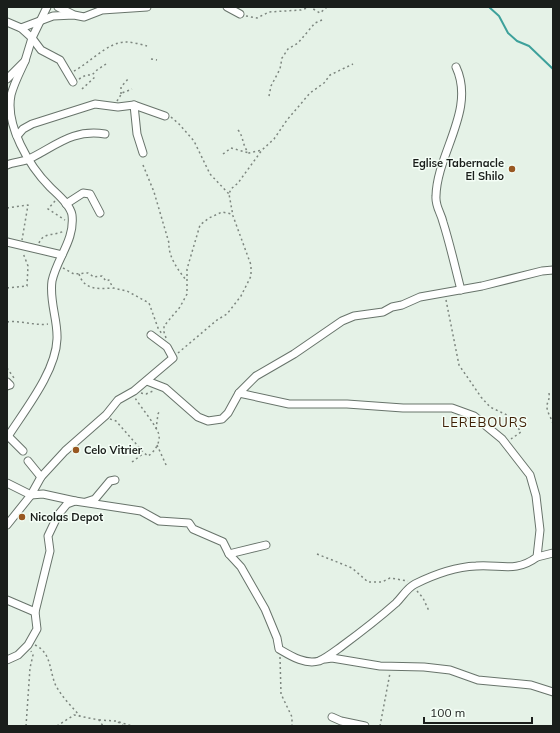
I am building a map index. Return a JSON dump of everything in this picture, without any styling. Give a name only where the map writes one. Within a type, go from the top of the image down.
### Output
[{"type":"street","points":[[23,452],[7,437],[30,405],[50,367],[58,340],[52,304],[52,282],[62,255],[68,245],[72,214],[66,204],[37,174],[17,136],[11,112],[11,96],[25,61],[32,38],[47,7]]},
{"type":"street","points":[[58,7],[74,15]]},
{"type":"street","points":[[21,28],[41,19],[53,16],[74,15],[84,17],[102,10],[147,7]]},
{"type":"street","points":[[227,7],[240,14]]},
{"type":"street","points":[[7,22],[21,28],[32,38],[41,50],[60,60],[73,82]]},
{"type":"street","points":[[7,79],[25,61]]},
{"type":"street","points":[[456,67],[461,78],[463,95],[450,146],[439,173],[436,197],[461,290]]},
{"type":"street","points":[[17,136],[23,129],[32,124],[95,104],[108,106],[134,105],[164,116]]},
{"type":"street","points":[[134,105],[137,134],[142,153]]},
{"type":"street","points":[[7,165],[29,159],[52,145],[81,133],[105,134]]},
{"type":"street","points":[[66,204],[82,193],[90,194],[100,213]]},
{"type":"street","points":[[7,242],[32,250],[62,255]]},
{"type":"street","points":[[147,381],[162,386],[189,410],[208,421],[222,419],[228,413],[239,393],[256,376],[294,354],[342,321],[354,316],[383,312],[392,307],[420,297],[461,290],[542,271],[553,270]]},
{"type":"street","points":[[7,525],[31,495],[41,477],[65,451],[106,415],[118,400],[132,393],[173,358],[166,347],[152,335]]},
{"type":"street","points":[[7,382],[10,385],[7,386]]},
{"type":"street","points":[[239,393],[289,404],[347,404],[403,408],[452,408],[474,416],[505,444],[530,475],[536,496],[540,530],[537,557]]},
{"type":"street","points":[[28,461],[41,477]]},
{"type":"street","points":[[84,502],[95,499],[110,481],[115,480]]},
{"type":"street","points":[[7,482],[31,495],[43,494],[76,501],[141,511],[159,521],[189,523],[193,529],[223,542],[229,554],[241,567],[266,609],[277,638],[279,649],[294,658],[306,661],[319,661],[332,658],[391,667],[424,667],[450,670],[478,680],[531,685],[553,692]]},
{"type":"street","points":[[7,660],[18,655],[28,645],[37,629],[35,612],[50,551],[48,536],[58,514],[67,504],[76,501]]},
{"type":"street","points":[[229,554],[266,545]]},
{"type":"street","points":[[319,661],[377,620],[402,597],[409,588],[438,574],[476,566],[523,566],[537,557],[553,553]]},
{"type":"street","points":[[7,600],[35,612]]},
{"type":"street","points":[[332,717],[341,721],[365,726]]},
{"type":"path","points":[[240,14],[257,18],[269,12],[301,10],[310,7],[320,13],[327,7]]},
{"type":"path","points":[[269,96],[271,86],[280,68],[282,58],[288,49],[298,43],[313,25],[322,20]]},
{"type":"path","points":[[71,72],[99,53],[118,43],[126,42],[147,46]]},
{"type":"path","points":[[151,59],[157,60]]},
{"type":"path","points":[[88,76],[92,75],[106,64]]},
{"type":"path","points":[[229,194],[231,189],[238,184],[262,150],[274,139],[287,120],[310,93],[324,83],[330,75],[353,64]]},
{"type":"path","points":[[82,89],[96,76]]},
{"type":"path","points":[[108,106],[118,100],[121,94],[121,87],[128,79]]},
{"type":"path","points":[[121,94],[132,89]]},
{"type":"path","points":[[164,116],[179,124],[194,141],[210,174],[229,194],[233,214],[251,264],[251,276],[241,296],[227,314],[217,320],[173,358]]},
{"type":"path","points":[[238,130],[243,136],[244,148],[248,153]]},
{"type":"path","points":[[223,154],[231,148],[248,153],[262,150]]},
{"type":"path","points":[[143,166],[154,192],[169,243],[169,248],[178,270],[186,280]]},
{"type":"path","points":[[32,250],[45,235],[50,236],[70,230],[64,219],[48,209],[59,197]]},
{"type":"path","points":[[7,208],[28,205],[21,246],[28,266],[27,286],[7,288]]},
{"type":"path","points":[[164,332],[164,326],[180,307],[187,294],[188,288],[186,280],[189,262],[200,225],[209,218],[222,212],[233,214]]},
{"type":"path","points":[[58,265],[70,273],[86,273],[94,277],[102,276],[106,281],[109,280],[113,288]]},
{"type":"path","points":[[79,274],[81,281],[90,287],[101,289],[113,288],[127,291],[149,303],[158,328],[168,341],[166,347]]},
{"type":"path","points":[[445,292],[459,364],[480,397],[490,406],[509,416],[521,432],[505,444]]},
{"type":"path","points":[[7,322],[19,320],[25,323],[43,324],[56,321]]},
{"type":"path","points":[[132,393],[146,394],[158,391],[162,386]]},
{"type":"path","points":[[106,415],[116,421],[144,454],[148,456],[155,451],[158,445],[159,436],[132,393]]},
{"type":"path","points":[[549,393],[550,400],[547,405],[553,424]]},
{"type":"path","points":[[156,429],[160,410]]},
{"type":"path","points":[[158,445],[167,467]]},
{"type":"path","points":[[132,462],[144,454]]},
{"type":"path","points":[[317,554],[352,568],[368,582],[382,582],[390,578],[405,579],[413,585],[409,588],[417,592],[425,602],[429,611]]},
{"type":"path","points":[[26,726],[30,668],[33,655],[28,645],[36,645],[48,656],[56,686],[80,716]]},
{"type":"path","points":[[279,649],[282,694],[292,717],[292,726]]},
{"type":"path","points":[[380,726],[391,667]]},
{"type":"path","points":[[57,726],[74,715],[100,720],[116,720],[132,726]]},
{"type":"path","points":[[100,720],[103,726]]},
{"type":"path","points":[[116,720],[124,726]]},
{"type":"waterway","points":[[489,7],[499,16],[508,33],[517,41],[529,46],[553,69]]},
{"type":"place","name":"Eglise Tabernacle El Shilo","points":[[512,169]]},
{"type":"place","name":"Celo Vitrier","points":[[76,450]]},
{"type":"place","name":"Nicolas Depot","points":[[22,517]]},
{"type":"district","name":"LEREBOURS","points":[[485,422]]}]
